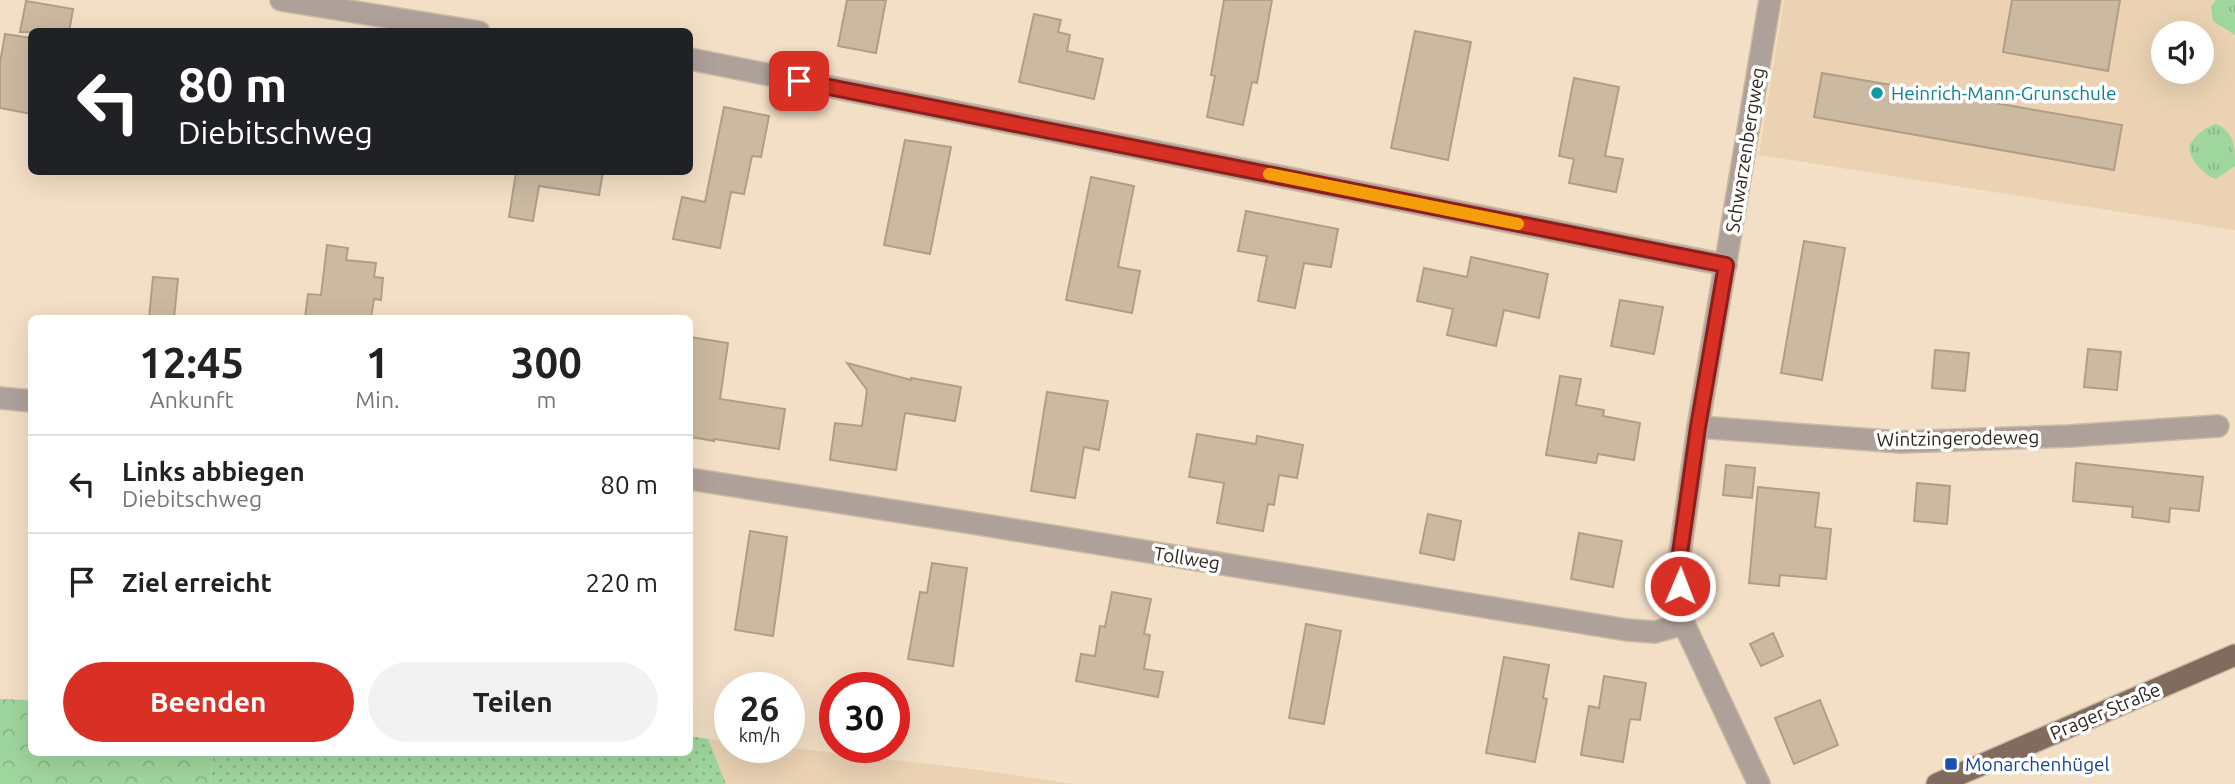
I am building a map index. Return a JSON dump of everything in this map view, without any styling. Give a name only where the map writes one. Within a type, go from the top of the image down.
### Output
[{"type":"main road","name":"Prager Straße","points":[[1937,784],[2235,655]]},
{"type":"street","points":[[281,0],[454,28]]},
{"type":"street","name":"Schwarzenbergweg","points":[[1759,784],[1684,624],[1678,567],[1698,427],[1770,0]]},
{"type":"street","points":[[693,60],[1726,265]]},
{"type":"street","points":[[0,398],[28,401]]},
{"type":"street","name":"Wintzingerodeweg","points":[[1698,427],[1901,442],[2070,436],[2218,426]]},
{"type":"street","name":"Tollweg","points":[[693,479],[1627,630],[1655,632],[1684,624]]},
{"type":"shaded area","points":[[1784,0],[2235,0],[2235,230],[1759,155]]},
{"type":"shaded area","points":[[708,739],[714,740],[714,755]]},
{"type":"shaded area","points":[[805,749],[819,751],[819,763],[910,762],[1074,784],[725,784],[717,763],[805,763]]},
{"type":"green space","points":[[2216,0],[2235,0],[2235,35],[2213,21],[2211,6]]},
{"type":"green space","points":[[2216,124],[2230,136],[2234,147],[2235,166],[2216,179],[2198,166],[2191,155],[2190,145],[2205,129]]},
{"type":"green space","points":[[0,699],[28,700],[28,756],[213,756],[210,784],[0,784]]},
{"type":"green space","points":[[693,736],[708,739],[714,754],[714,763],[718,763],[726,784],[210,784],[213,756],[693,756]]},
{"type":"building","points":[[847,0],[886,0],[876,53],[838,46]]},
{"type":"building","points":[[1224,0],[1272,0],[1257,83],[1252,82],[1243,125],[1207,117]]},
{"type":"building","points":[[2012,0],[2120,0],[2108,71],[2003,52]]},
{"type":"building","points":[[26,1],[73,9],[70,28],[28,28],[28,32],[20,32]]},
{"type":"building","points":[[1034,14],[1061,20],[1058,32],[1070,35],[1067,51],[1103,59],[1094,99],[1019,82]]},
{"type":"building","points":[[1415,31],[1471,42],[1448,160],[1391,148]]},
{"type":"building","points":[[5,34],[28,37],[28,113],[0,108],[0,63]]},
{"type":"building","name":"Heinrich-Mann-Grunschule","points":[[1822,73],[2122,125],[2114,170],[1814,117]]},
{"type":"building","points":[[1574,78],[1619,87],[1605,156],[1623,159],[1616,192],[1569,183],[1574,159],[1559,156]]},
{"type":"building","points":[[724,107],[769,116],[761,157],[752,156],[744,194],[731,192],[720,248],[673,239],[682,197],[705,202]]},
{"type":"building","points":[[905,140],[951,147],[930,254],[884,245]]},
{"type":"building","points":[[516,175],[602,175],[599,195],[539,186],[533,221],[509,217]]},
{"type":"building","points":[[1091,177],[1134,186],[1118,267],[1140,271],[1132,313],[1066,300]]},
{"type":"building","points":[[1246,211],[1338,229],[1331,267],[1304,263],[1295,308],[1258,301],[1267,256],[1238,251]]},
{"type":"building","points":[[1804,241],[1845,248],[1822,380],[1781,373]]},
{"type":"building","points":[[327,245],[348,248],[346,260],[376,263],[374,277],[383,278],[381,300],[374,299],[371,315],[305,315],[308,294],[321,295]]},
{"type":"building","points":[[1471,257],[1548,274],[1539,318],[1504,310],[1496,346],[1447,335],[1453,309],[1417,301],[1424,268],[1467,277]]},
{"type":"building","points":[[153,277],[178,279],[174,315],[149,315]]},
{"type":"building","points":[[1620,300],[1663,307],[1654,354],[1611,346]]},
{"type":"building","points":[[693,337],[728,343],[720,399],[785,409],[779,449],[693,438]]},
{"type":"building","points":[[2088,349],[2121,352],[2117,390],[2084,387]]},
{"type":"building","points":[[1935,350],[1969,353],[1965,391],[1932,388]]},
{"type":"building","points":[[847,363],[911,380],[961,387],[955,421],[905,413],[896,470],[830,460],[835,423],[862,426],[867,390]]},
{"type":"building","points":[[1560,376],[1581,379],[1576,405],[1604,410],[1603,416],[1640,423],[1634,460],[1598,454],[1596,463],[1546,455]]},
{"type":"building","points":[[1047,392],[1108,401],[1099,450],[1084,447],[1075,498],[1031,491]]},
{"type":"building","points":[[1197,434],[1256,444],[1257,436],[1303,445],[1297,478],[1279,475],[1274,505],[1268,504],[1263,531],[1217,523],[1224,483],[1189,477]]},
{"type":"building","points":[[2076,463],[2203,477],[2199,511],[2170,508],[2169,522],[2132,517],[2133,507],[2073,501]]},
{"type":"building","points":[[1726,465],[1755,468],[1752,498],[1723,495]]},
{"type":"building","points":[[1917,483],[1950,486],[1947,524],[1914,521]]},
{"type":"building","points":[[1758,487],[1819,493],[1815,527],[1831,529],[1826,579],[1780,575],[1779,586],[1749,583]]},
{"type":"building","points":[[1428,514],[1461,521],[1454,560],[1420,553]]},
{"type":"building","points":[[750,531],[787,537],[773,636],[735,630]]},
{"type":"building","points":[[1579,533],[1622,541],[1613,587],[1571,579]]},
{"type":"building","points":[[932,563],[967,568],[953,666],[908,659],[920,592],[927,593]]},
{"type":"building","points":[[1112,592],[1151,599],[1144,634],[1150,635],[1144,669],[1163,672],[1158,697],[1076,681],[1081,654],[1095,656],[1100,626],[1105,627]]},
{"type":"building","points":[[1306,624],[1341,631],[1324,724],[1289,718]]},
{"type":"building","points":[[1773,633],[1783,656],[1761,666],[1750,644]]},
{"type":"building","points":[[1504,657],[1549,665],[1543,698],[1547,699],[1535,762],[1486,753]]},
{"type":"building","points":[[1604,676],[1646,683],[1640,720],[1630,719],[1623,762],[1581,755],[1589,706],[1599,708]]},
{"type":"building","points":[[1820,700],[1838,745],[1794,764],[1775,718]]},
{"type":"slow traffic","points":[[1269,174],[1518,224]]},
{"type":"place","name":"Heinrich-Mann-Grunschule","points":[[1877,93]]},
{"type":"place","name":"Monarchenhügel","points":[[1951,764]]},
{"type":"route","points":[[799,81],[1726,265],[1698,427],[1678,567],[1680,586]]}]
